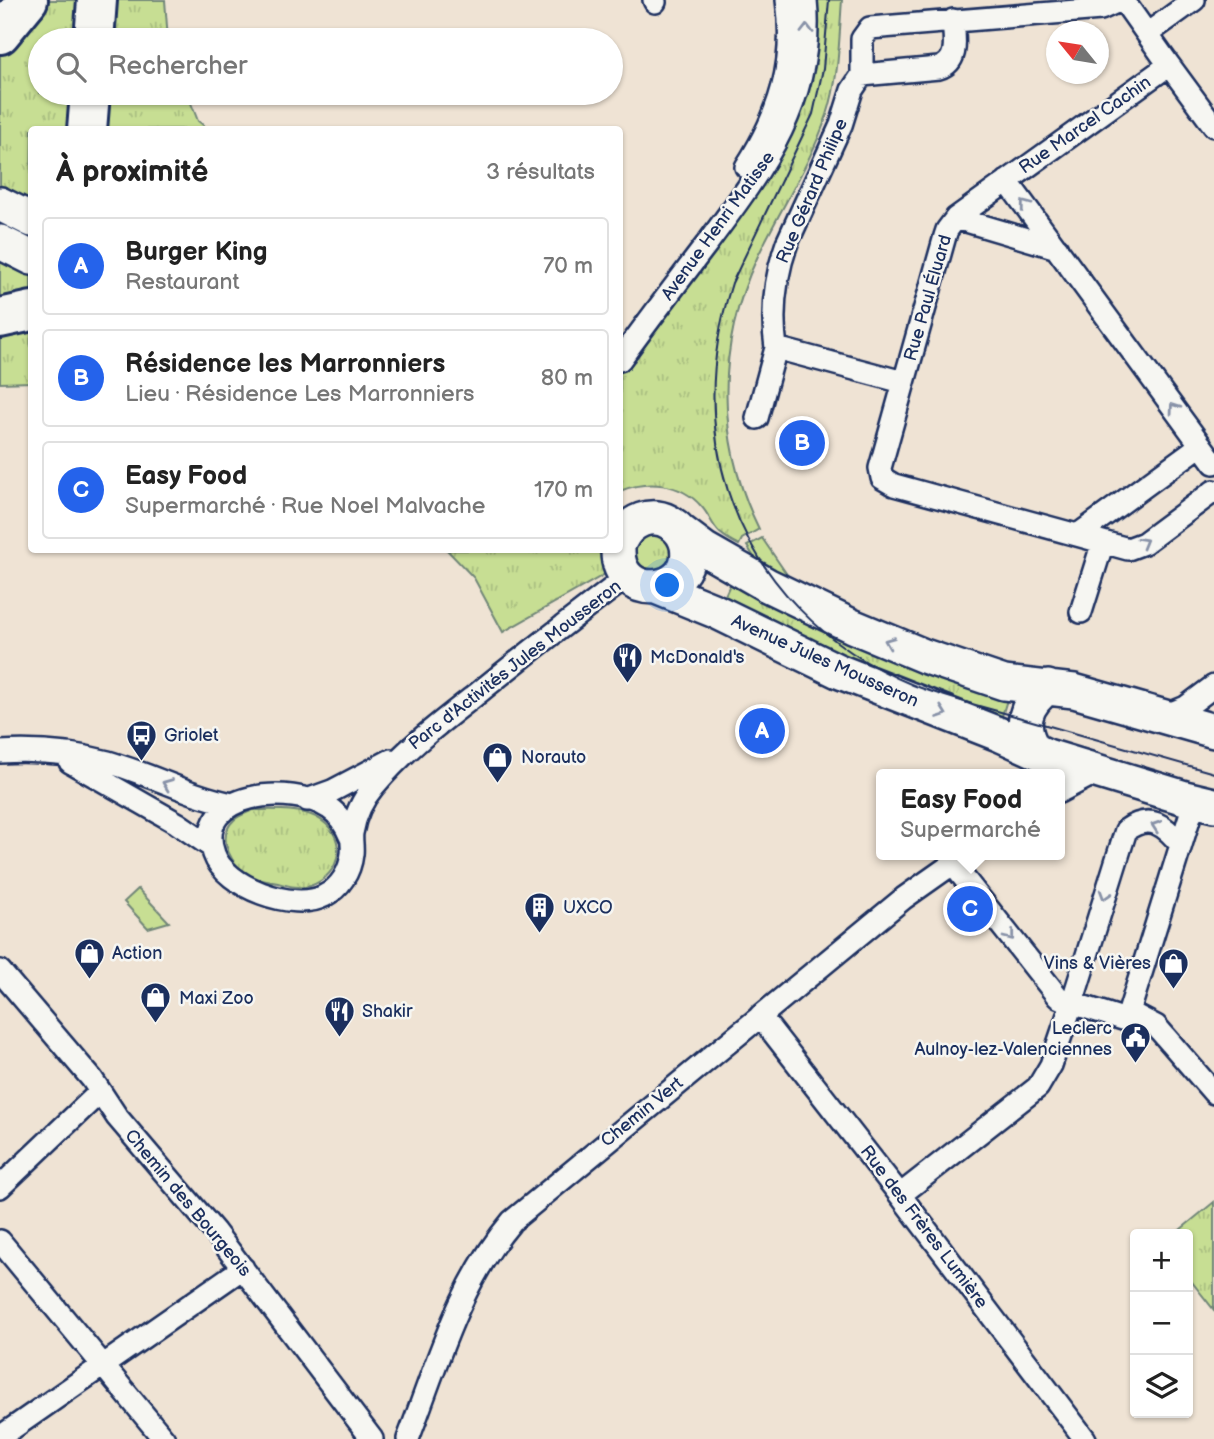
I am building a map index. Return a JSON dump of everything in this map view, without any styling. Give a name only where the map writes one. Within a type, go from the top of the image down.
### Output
[{"type":"highway","points":[[0,34],[28,0]]},
{"type":"highway","points":[[95,28],[97,0]]},
{"type":"highway","points":[[87,126],[89,105]]},
{"type":"highway","points":[[0,318],[28,312]]},
{"type":"main road","points":[[0,204],[28,218]]},
{"type":"main road","points":[[0,242],[28,256]]},
{"type":"main road","points":[[680,531],[687,550],[683,569],[670,583],[626,549],[660,518],[669,522],[704,549],[767,586],[885,640],[982,677],[1014,685],[1074,691],[1214,731]]},
{"type":"main road","name":"Avenue Jules Mousseron","points":[[626,549],[705,606],[838,671],[1047,761],[1097,772],[1206,804]]},
{"type":"main road","points":[[1047,761],[1026,734],[1025,719],[1032,701],[1048,687]]},
{"type":"street","points":[[775,0],[789,63]]},
{"type":"street","name":"Avenue Henri Matisse","points":[[623,333],[747,166],[770,125],[789,63],[787,0]]},
{"type":"street","name":"Avenue Henri Matisse","points":[[623,356],[753,182],[776,145],[791,111],[802,72],[807,41],[806,0]]},
{"type":"street","name":"Rue Gérard Philipe","points":[[757,418],[776,348],[773,305],[783,253],[836,136],[850,95],[862,75],[862,39],[870,28],[1101,9],[1122,0],[1169,65]]},
{"type":"street","points":[[1147,34],[1194,0]]},
{"type":"street","points":[[862,75],[939,68],[946,65],[955,52],[954,20]]},
{"type":"street","name":"Rue Marcel Cachin","points":[[1007,181],[1169,65],[1214,126]]},
{"type":"street","points":[[1007,181],[1214,463]]},
{"type":"street","name":"Rue Paul Éluard","points":[[1007,181],[956,218],[947,230],[880,468],[884,481],[1128,549],[1135,547],[1214,491]]},
{"type":"street","points":[[956,218],[1057,248]]},
{"type":"street","points":[[776,348],[903,382]]},
{"type":"street","points":[[1079,534],[1201,445]]},
{"type":"street","points":[[1081,612],[1103,542]]},
{"type":"street","name":"Parc d'Activités Jules Mousseron","points":[[57,755],[177,823],[212,847],[217,862],[236,881],[253,890],[286,900],[307,901],[325,896],[346,875],[352,857],[351,838],[357,814],[367,795],[402,754],[622,553]]},
{"type":"street","points":[[1164,716],[1186,707],[1214,686]]},
{"type":"street","name":"Parc d'Activités Jules Mousseron","points":[[0,752],[20,751],[109,763],[201,797],[232,804],[244,798],[268,795],[307,800],[327,806],[335,812],[351,838]]},
{"type":"street","name":"Parc d'Activités Jules Mousseron","points":[[307,800],[332,791],[402,754]]},
{"type":"street","points":[[1065,789],[1097,772]]},
{"type":"street","points":[[212,847],[212,833],[218,818],[232,804]]},
{"type":"street","points":[[960,860],[1058,997],[1126,1020],[1191,812],[1206,804]]},
{"type":"street","points":[[900,1195],[1038,1087],[1051,1065],[1126,830],[1134,824],[1153,822],[1168,830],[1181,845]]},
{"type":"street","name":"Chemin Vert","points":[[408,1439],[466,1289],[504,1230],[529,1205],[904,898],[958,860]]},
{"type":"street","name":"Chemin des Bourgeois","points":[[0,971],[86,1072],[117,1117],[243,1268],[372,1439]]},
{"type":"street","points":[[1129,1012],[1148,1020],[1164,1033],[1214,1093]]},
{"type":"street","name":"Rue des Frères Lumière","points":[[760,1016],[1085,1439]]},
{"type":"street","points":[[0,1187],[100,1092]]},
{"type":"street","points":[[0,1241],[164,1439]]},
{"type":"street","points":[[0,1437],[243,1268]]},
{"type":"green space","points":[[37,0],[90,0],[87,28],[28,28],[28,105],[81,105],[79,126],[28,126],[28,199],[0,185],[0,42]]},
{"type":"green space","points":[[105,0],[165,0],[167,28],[103,28]]},
{"type":"green space","points":[[814,0],[842,0],[838,58],[827,115],[812,152],[757,258],[734,325],[726,394],[729,428],[745,496],[759,529],[742,539],[739,545],[720,533],[701,506],[683,492],[663,485],[641,485],[623,490],[623,369],[743,205]]},
{"type":"green space","points":[[98,105],[192,105],[198,121],[204,126],[97,126]]},
{"type":"green space","points":[[0,255],[28,269],[28,305],[0,310]]},
{"type":"green space","points":[[28,323],[28,382],[0,383],[0,329]]},
{"type":"green space","points":[[649,529],[673,543],[669,567],[645,574],[629,551]]},
{"type":"green space","points":[[762,538],[790,579],[770,582],[747,546]]},
{"type":"green space","points":[[450,553],[599,553],[604,556],[608,566],[605,574],[503,632],[474,578]]},
{"type":"green space","points":[[735,573],[1010,690],[998,729],[719,609]]},
{"type":"green space","points":[[253,810],[301,812],[327,824],[334,833],[338,854],[330,873],[321,881],[302,887],[262,880],[245,873],[228,852],[226,835],[234,820]]},
{"type":"green space","points":[[138,889],[169,922],[148,928],[124,902]]},
{"type":"green space","points":[[1214,1202],[1214,1310],[1193,1283],[1193,1229],[1181,1229]]},
{"type":"tram line","points":[[829,0],[823,69],[813,114],[732,283],[719,335],[713,387],[716,439],[728,491],[741,524],[757,554],[799,609],[852,653],[882,670],[913,685],[955,699],[1214,773]]},
{"type":"place","name":"Résidence les Marronniers","points":[[802,443]]},
{"type":"place","name":"McDonald's","points":[[627,684]]},
{"type":"place","name":"Burger King","points":[[762,731]]},
{"type":"place","name":"Griolet","points":[[141,762]]},
{"type":"place","name":"Norauto","points":[[498,784]]},
{"type":"place","name":"Easy Food","points":[[970,909]]},
{"type":"place","name":"UXCO","points":[[540,934]]},
{"type":"place","name":"Action","points":[[89,980]]},
{"type":"place","name":"Vins & Vières","points":[[1174,990]]},
{"type":"place","name":"Maxi Zoo","points":[[156,1025]]},
{"type":"place","name":"Shakir","points":[[339,1038]]},
{"type":"place","name":"Leclerc Aulnoy-lez-Valenciennes","points":[[1135,1065]]}]
